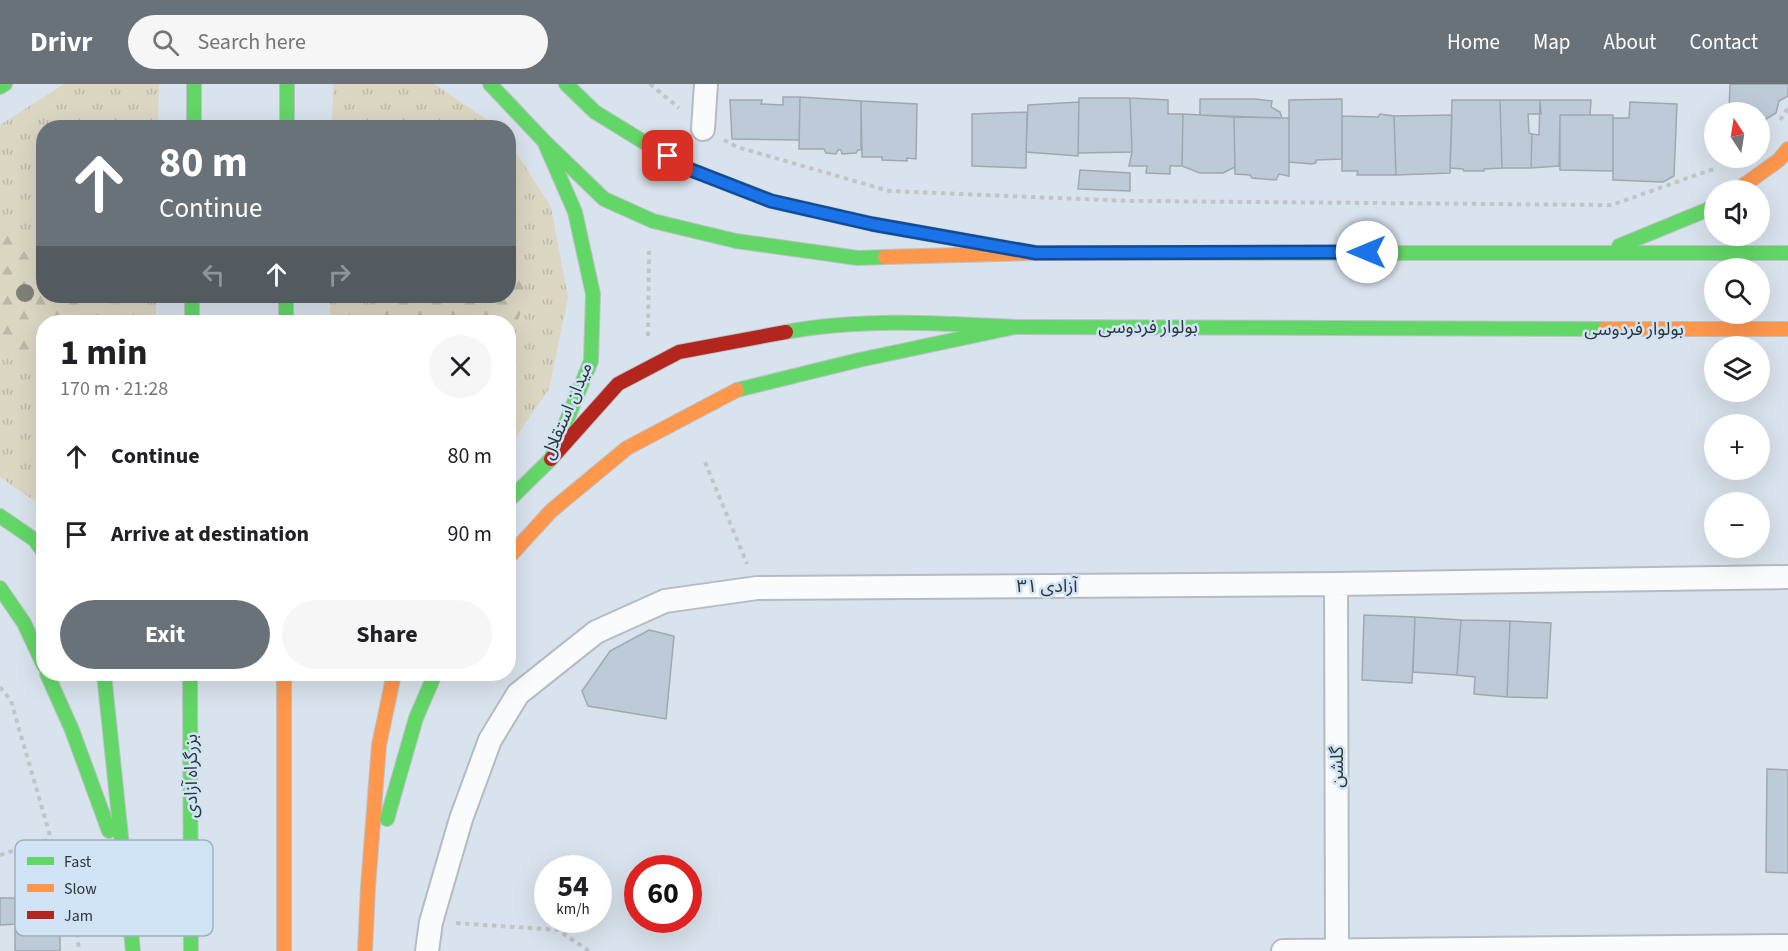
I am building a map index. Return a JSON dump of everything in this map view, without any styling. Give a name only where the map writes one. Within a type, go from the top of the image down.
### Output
[{"type":"main road","points":[[0,87],[5,84]]},
{"type":"main road","points":[[194,84],[194,120]]},
{"type":"main road","points":[[287,84],[287,120]]},
{"type":"main road","name":"میدان استقلال","points":[[490,84],[544,141],[575,212],[593,294],[591,361],[551,459],[516,493]]},
{"type":"main road","points":[[566,84],[595,112],[686,168],[771,201],[872,224],[1036,253]]},
{"type":"main road","points":[[544,141],[604,199],[653,221],[736,241],[858,258],[1036,253],[1788,253]]},
{"type":"main road","points":[[1751,180],[1779,160],[1788,149]]},
{"type":"main road","points":[[1603,252],[1704,211]]},
{"type":"main road","name":"بولوار فردوسی","points":[[551,459],[618,384],[679,352],[813,327],[929,322],[1015,327],[1788,329]]},
{"type":"main road","points":[[516,549],[551,511],[627,448],[738,390],[859,360],[1015,327]]},
{"type":"main road","points":[[0,516],[36,540]]},
{"type":"main road","points":[[0,588],[24,623],[36,649]]},
{"type":"main road","points":[[50,681],[72,730],[112,840]]},
{"type":"main road","points":[[105,681],[121,840]]},
{"type":"main road","name":"بزرگراه آزادی","points":[[190,681],[191,840]]},
{"type":"main road","points":[[284,681],[284,951]]},
{"type":"main road","points":[[365,951],[379,745],[393,681]]},
{"type":"main road","points":[[368,887],[416,718],[432,681]]},
{"type":"main road","points":[[131,936],[133,951]]},
{"type":"main road","name":"بزرگراه آزادی","points":[[192,936],[192,951]]},
{"type":"street","points":[[703,129],[706,84]]},
{"type":"street","name":"آزادی ۳۱","points":[[427,951],[431,922],[460,819],[490,740],[518,694],[596,632],[665,601],[757,588],[1336,584],[1788,577]]},
{"type":"street","name":"گلشن","points":[[1336,584],[1337,951]]},
{"type":"street","points":[[1283,951],[1788,946]]},
{"type":"path","points":[[650,84],[703,129],[737,147],[889,191],[1130,201],[1612,205],[1717,168]]},
{"type":"path","points":[[647,345],[649,241]]},
{"type":"path","points":[[705,462],[757,588]]},
{"type":"path","points":[[0,687],[11,701],[51,839],[48,840]]},
{"type":"path","points":[[0,855],[15,850]]},
{"type":"path","points":[[431,922],[558,930],[589,951]]},
{"type":"path","points":[[78,936],[80,951]]},
{"type":"green space","points":[[64,84],[159,84],[158,120],[36,120],[36,303],[156,303],[156,315],[36,315],[36,502],[0,477],[0,125]]},
{"type":"green space","points":[[333,84],[434,84],[488,120],[332,120]]},
{"type":"green space","points":[[516,152],[551,207],[568,298],[549,389],[516,437],[516,315],[330,315],[330,303],[516,303]]},
{"type":"green space","points":[[15,231],[36,231],[36,303],[87,303],[82,315],[36,315],[36,354],[22,354],[0,349],[0,236]]},
{"type":"green space","points":[[516,257],[523,279],[524,292],[523,304],[516,324],[516,315],[375,315],[372,303],[516,303]]},
{"type":"building","points":[[1730,84],[1788,84],[1788,96],[1779,101],[1776,113],[1770,117],[1770,102],[1729,102]]},
{"type":"building","points":[[783,97],[800,97],[799,140],[732,139],[730,100],[762,100],[761,104],[783,105]]},
{"type":"building","points":[[800,97],[861,101],[861,150],[856,153],[842,154],[841,150],[838,150],[836,154],[826,153],[824,149],[799,149]]},
{"type":"building","points":[[1079,98],[1130,98],[1132,152],[1078,153]]},
{"type":"building","points":[[1130,98],[1168,100],[1168,114],[1183,114],[1182,166],[1170,166],[1170,174],[1146,173],[1147,166],[1129,166],[1132,152]]},
{"type":"building","points":[[1200,99],[1272,101],[1271,107],[1280,112],[1282,118],[1200,115]]},
{"type":"building","points":[[1342,99],[1342,159],[1316,160],[1316,163],[1312,164],[1289,162],[1289,100]]},
{"type":"building","points":[[1452,100],[1500,100],[1502,168],[1464,171],[1450,168]]},
{"type":"building","points":[[1500,100],[1540,100],[1541,114],[1528,114],[1529,133],[1532,134],[1531,168],[1502,168]]},
{"type":"building","points":[[1540,100],[1591,100],[1590,115],[1560,115],[1559,166],[1531,168],[1532,134],[1539,135]]},
{"type":"building","points":[[861,101],[917,104],[916,159],[907,158],[907,161],[862,157]]},
{"type":"building","points":[[1079,102],[1078,156],[1026,152],[1028,105]]},
{"type":"building","points":[[1630,102],[1677,104],[1674,176],[1663,182],[1613,180],[1613,118],[1629,118]]},
{"type":"building","points":[[1027,112],[1026,168],[972,166],[972,114]]},
{"type":"building","points":[[1183,114],[1234,117],[1235,167],[1223,173],[1200,173],[1182,166]]},
{"type":"building","points":[[1380,114],[1394,116],[1396,175],[1357,175],[1358,171],[1342,171],[1342,116],[1378,117]]},
{"type":"building","points":[[1452,115],[1450,173],[1396,175],[1394,116]]},
{"type":"building","points":[[1560,115],[1613,115],[1613,171],[1560,170]]},
{"type":"building","points":[[1234,117],[1289,118],[1289,176],[1279,174],[1276,180],[1235,174]]},
{"type":"building","points":[[1080,170],[1130,173],[1130,191],[1078,189]]},
{"type":"building","points":[[1364,615],[1415,617],[1412,683],[1362,680]]},
{"type":"building","points":[[1415,617],[1461,620],[1457,675],[1413,672]]},
{"type":"building","points":[[1461,620],[1510,621],[1507,697],[1474,694],[1475,677],[1457,675]]},
{"type":"building","points":[[1510,621],[1551,623],[1547,698],[1507,697]]},
{"type":"building","points":[[649,630],[674,636],[666,719],[588,706],[582,691],[610,651]]},
{"type":"building","points":[[1767,769],[1788,770],[1788,873],[1766,872]]},
{"type":"building","points":[[0,898],[15,898],[15,924],[0,925]]},
{"type":"building","points":[[15,936],[60,936],[60,951],[15,951]]},
{"type":"traffic: fast","points":[[0,87],[5,84]]},
{"type":"traffic: fast","points":[[194,84],[194,120]]},
{"type":"traffic: fast","points":[[287,84],[287,120]]},
{"type":"traffic: fast","points":[[490,84],[544,141],[575,212],[593,294],[591,361],[551,459],[516,493]]},
{"type":"traffic: fast","points":[[566,84],[595,112],[686,168],[771,201],[872,224],[1036,253]]},
{"type":"traffic: fast","points":[[544,141],[604,199],[653,221],[736,241],[858,258],[885,257]]},
{"type":"traffic: fast","points":[[1619,246],[1704,211]]},
{"type":"traffic: fast","points":[[1163,253],[1788,253]]},
{"type":"traffic: fast","points":[[192,303],[192,315]]},
{"type":"traffic: fast","points":[[286,303],[286,315]]},
{"type":"traffic: fast","points":[[786,332],[871,323],[1015,327],[1605,329]]},
{"type":"traffic: fast","points":[[737,390],[859,360],[1015,327]]},
{"type":"traffic: fast","points":[[0,516],[36,540]]},
{"type":"traffic: fast","points":[[0,588],[24,623],[36,649]]},
{"type":"traffic: fast","points":[[50,681],[72,730],[109,831]]},
{"type":"traffic: fast","points":[[105,681],[121,840]]},
{"type":"traffic: fast","points":[[190,681],[191,840]]},
{"type":"traffic: fast","points":[[387,819],[416,718],[432,681]]},
{"type":"traffic: fast","points":[[131,936],[133,951]]},
{"type":"traffic: fast","points":[[191,936],[191,951]]},
{"type":"traffic: slow","points":[[1751,180],[1779,160],[1788,149]]},
{"type":"traffic: slow","points":[[885,257],[1036,253],[1163,253]]},
{"type":"traffic: slow","points":[[1605,329],[1788,329]]},
{"type":"traffic: slow","points":[[516,549],[551,511],[627,448],[737,390]]},
{"type":"traffic: slow","points":[[284,681],[284,951]]},
{"type":"traffic: slow","points":[[365,951],[379,745],[393,681]]},
{"type":"traffic: jam","points":[[551,459],[618,384],[679,352],[786,332]]},
{"type":"route","points":[[668,156],[686,168],[771,201],[872,224],[1036,253],[1367,252]]}]
